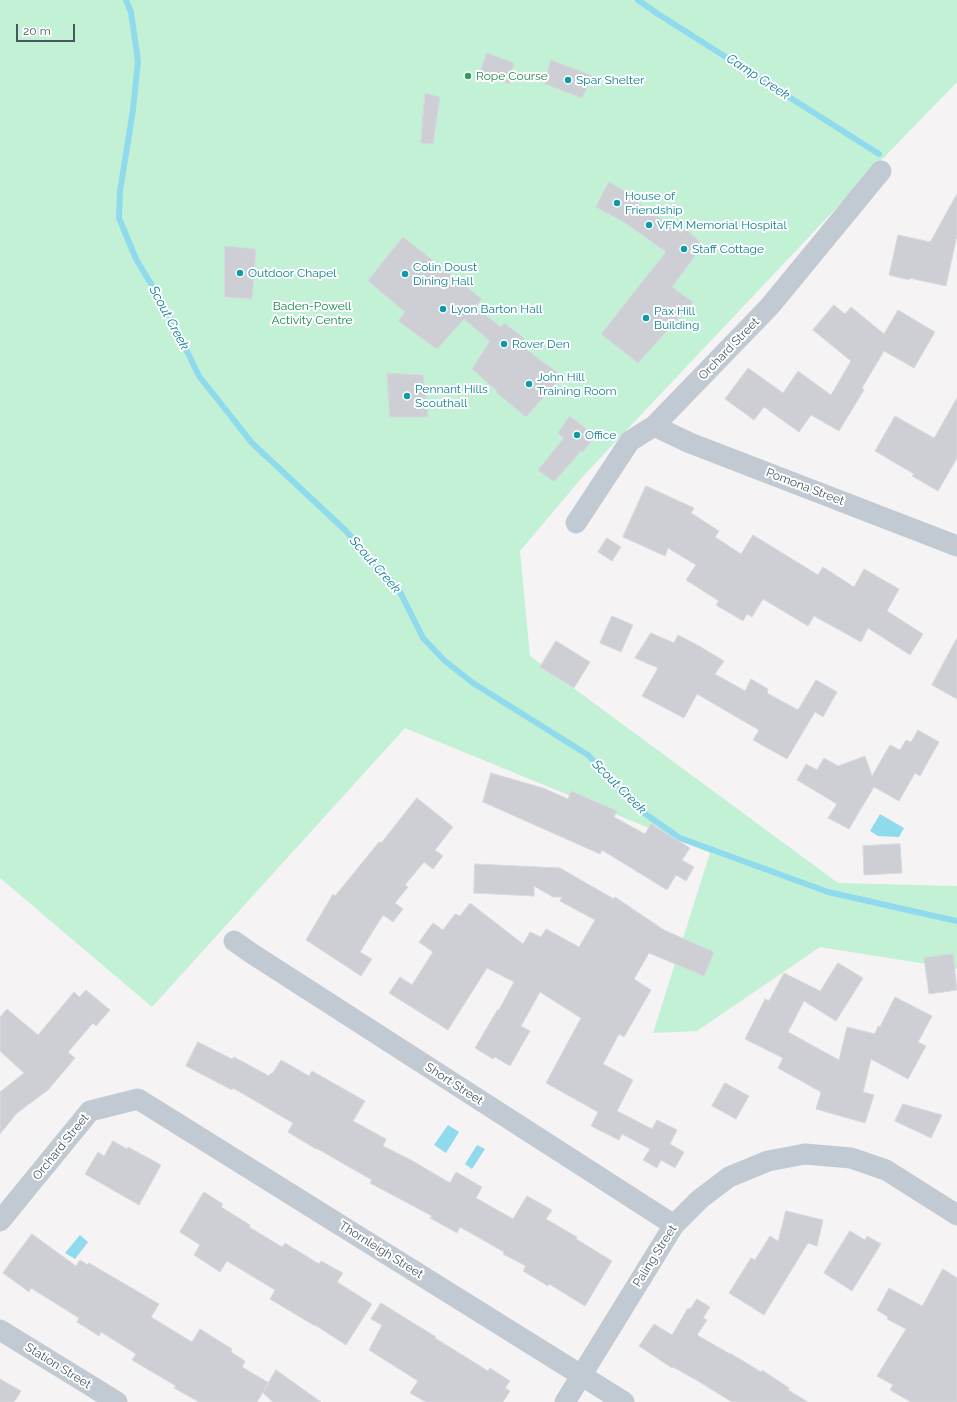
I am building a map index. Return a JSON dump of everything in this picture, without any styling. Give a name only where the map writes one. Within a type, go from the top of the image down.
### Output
[{"type":"street","name":"Orchard Street","points":[[576,523],[630,441],[654,426],[770,306],[881,171]]},
{"type":"street","name":"Pomona Street","points":[[654,426],[690,443],[957,546]]},
{"type":"street","name":"Short Street","points":[[234,941],[264,962],[674,1225]]},
{"type":"street","name":"Orchard Street","points":[[0,1221],[90,1111],[138,1099]]},
{"type":"street","name":"Thornleigh Street","points":[[138,1099],[624,1402]]},
{"type":"street","name":"Paling Street","points":[[565,1402],[674,1225],[700,1199],[729,1177],[768,1162],[805,1154],[851,1158],[886,1170],[957,1215]]},
{"type":"street","name":"Station Street","points":[[0,1330],[117,1402]]},
{"type":"green space","name":"Baden-Powell Activity Centre","points":[[0,0],[957,0],[957,82],[586,473],[520,551],[530,656],[838,883],[957,886],[957,969],[820,947],[697,1031],[653,1033],[710,853],[405,728],[152,1007],[0,878]]},
{"type":"water","points":[[880,814],[904,828],[899,837],[878,836],[870,831]]},
{"type":"water","points":[[448,1125],[459,1132],[446,1153],[434,1145]]},
{"type":"water","points":[[477,1145],[485,1149],[472,1169],[465,1164]]},
{"type":"water","points":[[80,1235],[88,1242],[75,1259],[65,1253]]},
{"type":"building","points":[[487,53],[514,63],[509,84],[480,73]]},
{"type":"building","name":"Spar Shelter","points":[[551,60],[593,76],[582,98],[545,84]]},
{"type":"building","points":[[425,93],[440,97],[433,144],[421,143]]},
{"type":"building","points":[[609,182],[638,199],[637,202],[681,233],[685,228],[703,245],[672,287],[693,302],[638,363],[601,334],[666,252],[627,224],[596,207]]},
{"type":"building","points":[[957,194],[957,235],[946,286],[889,275],[898,235],[930,242]]},
{"type":"building","points":[[403,237],[482,299],[475,307],[501,327],[504,323],[524,338],[519,344],[562,376],[526,417],[496,392],[497,391],[472,369],[490,341],[464,319],[437,349],[398,321],[405,312],[368,281]]},
{"type":"building","name":"Outdoor Chapel","points":[[225,246],[256,249],[252,299],[225,297]]},
{"type":"building","points":[[834,305],[845,314],[851,307],[884,334],[898,310],[935,332],[914,368],[884,351],[862,388],[864,390],[839,431],[811,415],[799,432],[764,407],[754,420],[725,399],[748,368],[783,393],[798,371],[831,395],[851,361],[813,330]]},
{"type":"building","name":"Pennant Hills Scouthall","points":[[387,373],[423,375],[428,417],[390,417]]},
{"type":"building","points":[[957,398],[957,458],[938,491],[912,476],[914,474],[875,451],[895,416],[934,438]]},
{"type":"building","points":[[570,416],[595,436],[583,452],[581,451],[554,482],[538,470],[564,438],[558,433]]},
{"type":"building","points":[[646,486],[694,508],[691,513],[719,531],[715,537],[741,554],[753,535],[818,575],[823,567],[854,587],[864,569],[899,589],[887,611],[923,634],[910,655],[868,628],[861,642],[814,616],[808,626],[763,599],[752,617],[747,614],[743,621],[716,605],[719,601],[686,580],[696,565],[668,548],[665,556],[623,537]]},
{"type":"building","points":[[607,538],[621,547],[612,561],[598,552]]},
{"type":"building","points":[[612,616],[633,625],[621,652],[600,643]]},
{"type":"building","points":[[651,633],[674,643],[678,635],[699,646],[724,661],[715,674],[745,691],[751,679],[768,689],[767,693],[798,710],[816,680],[837,692],[823,717],[815,712],[787,759],[753,740],[759,730],[697,694],[684,718],[642,696],[658,668],[635,658]]},
{"type":"building","points":[[957,638],[957,699],[932,685]]},
{"type":"building","points":[[556,641],[590,662],[574,688],[540,667]]},
{"type":"building","points":[[918,730],[939,742],[920,776],[915,773],[899,801],[874,787],[849,829],[828,818],[837,804],[797,780],[806,764],[817,770],[824,758],[838,766],[865,756],[872,776],[890,745],[900,750],[906,740],[911,742]]},
{"type":"building","points":[[491,773],[543,788],[568,799],[571,791],[617,811],[614,817],[645,834],[651,824],[690,848],[682,860],[694,867],[686,881],[676,875],[667,890],[602,850],[600,854],[483,802]]},
{"type":"building","points":[[417,798],[453,827],[435,850],[443,856],[433,869],[424,862],[405,885],[408,887],[395,903],[403,909],[393,922],[383,915],[360,952],[372,959],[361,976],[306,940],[333,894],[335,896],[379,842],[381,843]]},
{"type":"building","points":[[900,844],[902,873],[864,875],[863,846]]},
{"type":"building","points":[[475,864],[560,868],[614,899],[615,897],[664,930],[714,952],[704,976],[649,953],[634,979],[651,990],[624,1037],[619,1034],[603,1064],[633,1080],[617,1111],[652,1129],[657,1120],[677,1130],[670,1144],[684,1152],[675,1168],[661,1160],[657,1168],[643,1160],[650,1149],[622,1134],[619,1140],[591,1126],[598,1112],[546,1083],[581,1018],[540,992],[521,1026],[530,1031],[510,1066],[495,1057],[493,1059],[475,1048],[498,1009],[499,1010],[514,982],[487,968],[448,1030],[389,993],[400,977],[412,985],[433,952],[419,942],[433,923],[443,930],[455,914],[460,916],[470,903],[523,944],[530,932],[541,937],[546,929],[579,947],[595,920],[560,901],[562,897],[553,897],[534,886],[534,896],[474,893]]},
{"type":"building","points":[[953,954],[957,990],[929,994],[924,958]]},
{"type":"building","points":[[838,963],[863,978],[836,1021],[804,1001],[788,1032],[839,1060],[847,1027],[875,1034],[895,997],[932,1016],[918,1042],[926,1046],[908,1079],[871,1059],[863,1092],[874,1095],[865,1123],[816,1109],[821,1092],[778,1068],[783,1058],[745,1039],[765,999],[769,1001],[784,973],[820,991]]},
{"type":"building","points":[[86,990],[110,1010],[96,1026],[93,1023],[68,1052],[75,1058],[48,1090],[17,1113],[0,1134],[0,1092],[24,1073],[0,1051],[0,1017],[7,1009],[38,1035],[74,992],[79,997]]},
{"type":"building","points":[[198,1042],[232,1059],[234,1057],[269,1076],[281,1060],[309,1076],[312,1071],[365,1101],[353,1121],[386,1139],[383,1146],[411,1160],[450,1183],[456,1172],[482,1187],[476,1198],[513,1219],[527,1196],[552,1210],[546,1219],[577,1237],[576,1239],[612,1261],[585,1306],[549,1284],[548,1286],[523,1271],[526,1266],[503,1254],[504,1252],[460,1227],[457,1233],[430,1218],[432,1216],[370,1183],[372,1180],[288,1132],[293,1123],[233,1088],[232,1090],[186,1066]]},
{"type":"building","points":[[725,1083],[749,1096],[736,1119],[712,1106]]},
{"type":"building","points":[[903,1104],[942,1115],[931,1138],[895,1121]]},
{"type":"building","points":[[113,1141],[127,1149],[128,1147],[161,1165],[139,1205],[85,1174],[98,1152],[104,1156]]},
{"type":"building","points":[[204,1192],[223,1204],[221,1207],[250,1225],[249,1227],[282,1247],[285,1243],[319,1264],[321,1261],[343,1273],[337,1282],[372,1304],[346,1345],[270,1299],[275,1290],[227,1261],[220,1272],[194,1255],[200,1245],[180,1232]]},
{"type":"building","points":[[786,1211],[823,1220],[817,1246],[808,1243],[764,1315],[729,1293],[751,1258],[755,1260],[770,1236],[778,1241]]},
{"type":"building","points":[[850,1231],[865,1240],[867,1236],[881,1244],[852,1291],[824,1273]]},
{"type":"building","points":[[32,1234],[76,1266],[80,1260],[88,1265],[89,1263],[159,1304],[151,1317],[192,1342],[200,1329],[232,1349],[231,1352],[245,1361],[242,1367],[269,1383],[257,1402],[199,1402],[174,1388],[176,1386],[132,1360],[136,1354],[101,1332],[99,1336],[77,1322],[79,1318],[31,1288],[29,1292],[3,1273]]},
{"type":"building","points":[[943,1269],[957,1278],[957,1402],[911,1402],[890,1390],[893,1385],[877,1376],[906,1329],[887,1319],[888,1317],[877,1310],[889,1288],[922,1306]]},
{"type":"building","points":[[697,1299],[710,1307],[703,1318],[707,1320],[697,1335],[761,1372],[762,1370],[789,1388],[788,1390],[808,1402],[732,1402],[698,1381],[673,1367],[672,1368],[639,1346],[654,1324],[672,1335],[688,1308],[690,1309]]},
{"type":"building","points":[[381,1303],[488,1371],[490,1368],[510,1381],[505,1388],[510,1391],[503,1402],[426,1402],[410,1393],[418,1381],[369,1350],[382,1325],[371,1319]]},
{"type":"building","points":[[276,1370],[321,1402],[273,1402],[263,1393]]},
{"type":"building","points":[[0,1379],[21,1391],[14,1402],[0,1402]]},
{"type":"waterway","name":"Scout Creek","points":[[126,0],[131,12],[138,61],[133,110],[120,191],[119,218],[136,259],[168,312],[199,376],[252,443],[346,531],[399,590],[423,638],[445,661],[473,683],[588,755],[644,813],[680,838],[828,892],[957,921]]},
{"type":"waterway","name":"Camp Creek","points":[[638,0],[879,154]]},
{"type":"place","name":"Rope Course","points":[[468,76]]},
{"type":"place","name":"Spar Shelter","points":[[568,80]]},
{"type":"place","name":"House of Friendship","points":[[617,203]]},
{"type":"place","name":"VFM Memorial Hospital","points":[[649,225]]},
{"type":"place","name":"Staff Cottage","points":[[684,249]]},
{"type":"place","name":"Outdoor Chapel","points":[[240,273]]},
{"type":"place","name":"Colin Doust Dining Hall","points":[[405,274]]},
{"type":"place","name":"Lyon Barton Hall","points":[[443,309]]},
{"type":"place","name":"Pax Hill Building","points":[[646,318]]},
{"type":"place","name":"Rover Den","points":[[504,344]]},
{"type":"place","name":"John Hill Training Room","points":[[529,384]]},
{"type":"place","name":"Pennant Hills Scouthall","points":[[407,396]]},
{"type":"place","name":"Office","points":[[577,435]]}]
